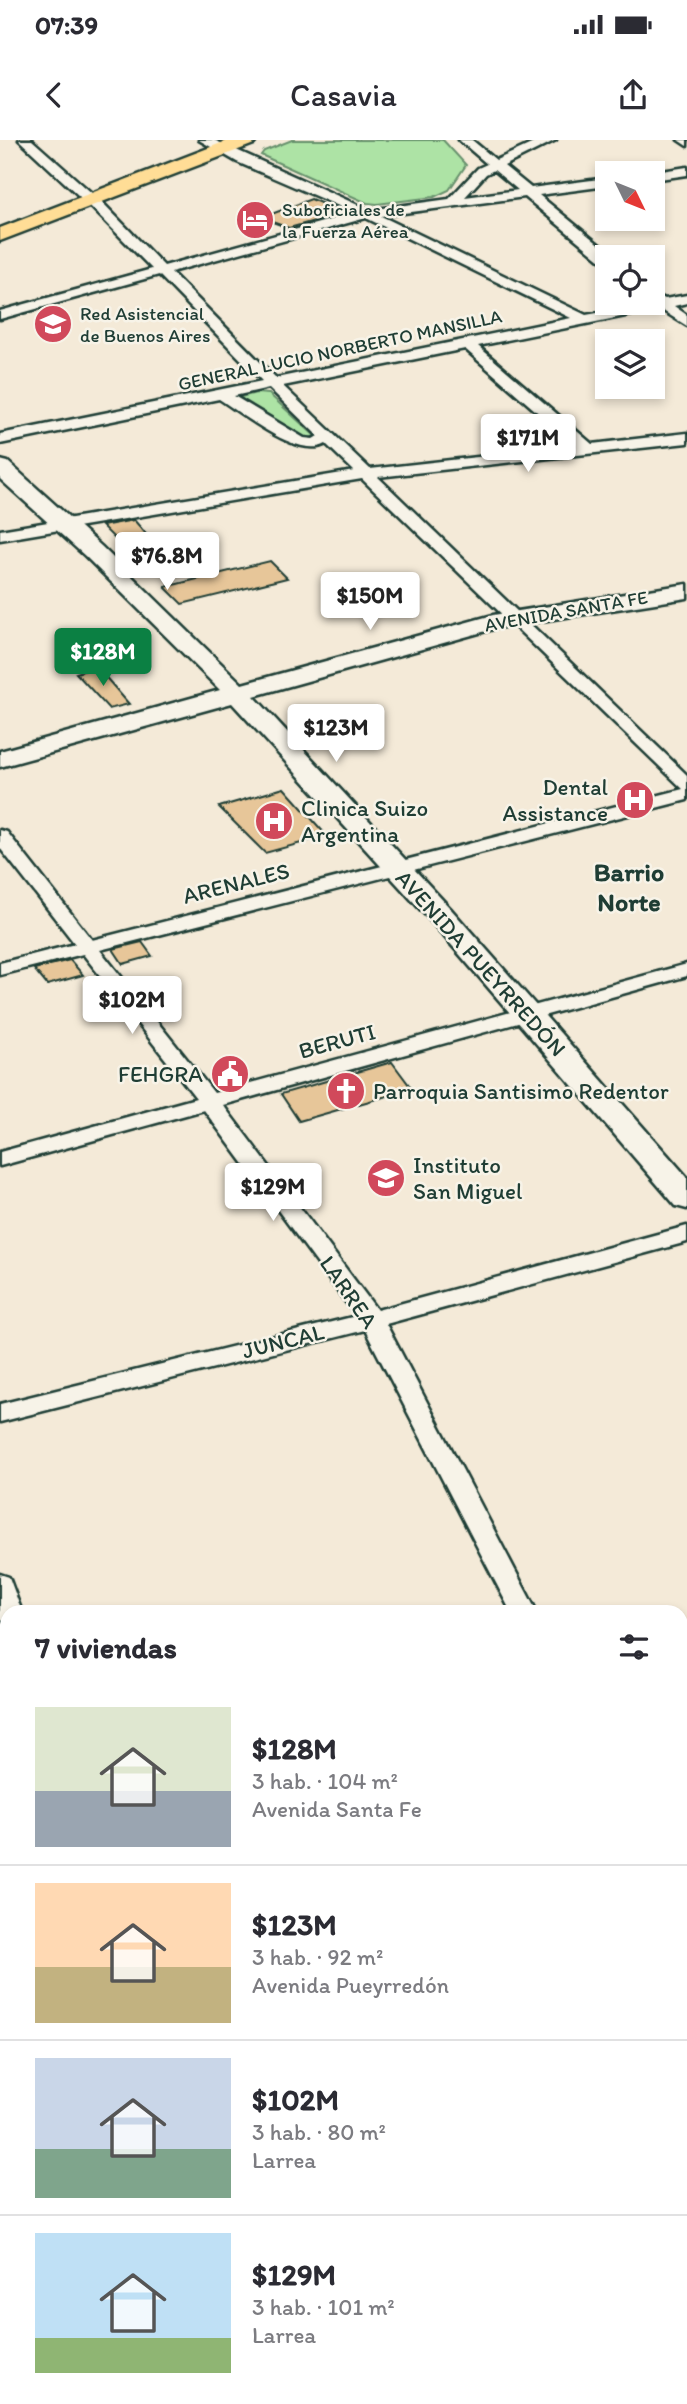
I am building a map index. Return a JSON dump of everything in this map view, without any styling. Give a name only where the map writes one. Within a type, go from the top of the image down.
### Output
[{"type":"main road","points":[[0,235],[92,201],[213,145],[247,140]]},
{"type":"main road","name":"AVENIDA PUEYRREDÓN","points":[[0,467],[65,524],[238,692],[397,868],[687,1198]]},
{"type":"main road","name":"AVENIDA SANTA FE","points":[[0,759],[513,617],[687,591]]},
{"type":"street","points":[[24,140],[92,201],[273,384],[687,785]]},
{"type":"street","points":[[465,140],[595,248]]},
{"type":"street","points":[[453,203],[482,171],[550,140]]},
{"type":"street","points":[[213,145],[367,214],[583,319]]},
{"type":"street","points":[[665,174],[687,171]]},
{"type":"street","points":[[0,316],[367,214],[595,184]]},
{"type":"street","name":"GENERAL LUCIO NORBERTO MANSILLA","points":[[665,300],[687,299]]},
{"type":"street","points":[[665,306],[687,322]]},
{"type":"street","name":"GENERAL LUCIO NORBERTO MANSILLA","points":[[0,439],[599,315]]},
{"type":"street","points":[[468,344],[587,449]]},
{"type":"street","points":[[221,394],[300,442],[315,444],[327,437]]},
{"type":"street","points":[[0,535],[366,474],[687,438]]},
{"type":"street","name":"ARENALES","points":[[0,969],[687,794]]},
{"type":"street","name":"LARREA","points":[[0,836],[209,1101],[372,1320],[520,1605]]},
{"type":"street","name":"BERUTI","points":[[0,1160],[687,970]]},
{"type":"street","name":"JUNCAL","points":[[0,1413],[372,1320],[687,1234]]},
{"type":"street","points":[[0,1584],[7,1605]]},
{"type":"green space","points":[[292,140],[443,140],[466,165],[449,190],[434,197],[367,203],[261,155],[264,151]]},
{"type":"green space","points":[[256,393],[269,394],[315,436],[305,440],[233,399]]},
{"type":"building","points":[[311,199],[344,213],[289,228],[261,218]]},
{"type":"building","points":[[134,520],[147,535],[117,541],[102,526]]},
{"type":"building","points":[[270,561],[287,578],[182,604],[165,587]]},
{"type":"building","points":[[97,667],[129,704],[109,709],[76,673]]},
{"type":"building","name":"Clinica Suizo Argentina","points":[[284,788],[327,836],[265,853],[219,807]]},
{"type":"building","points":[[142,942],[152,956],[123,964],[113,949]]},
{"type":"building","points":[[70,960],[83,975],[47,985],[34,969]]},
{"type":"building","name":"Parroquia Santisimo Redentor","points":[[392,1062],[412,1089],[299,1121],[281,1094]]},
{"type":"place","name":"Suboficiales de la Fuerza Aérea","points":[[255,220]]},
{"type":"place","name":"Red Asistencial de Buenos Aires","points":[[53,324]]},
{"type":"place","name":"Dental Assistance","points":[[635,800]]},
{"type":"place","name":"Clinica Suizo Argentina","points":[[274,821]]},
{"type":"place","name":"FEHGRA","points":[[230,1074]]},
{"type":"place","name":"Parroquia Santisimo Redentor","points":[[346,1091]]},
{"type":"place","name":"Instituto San Miguel","points":[[386,1178]]},
{"type":"district","name":"Barrio Norte","points":[[629,887]]}]
